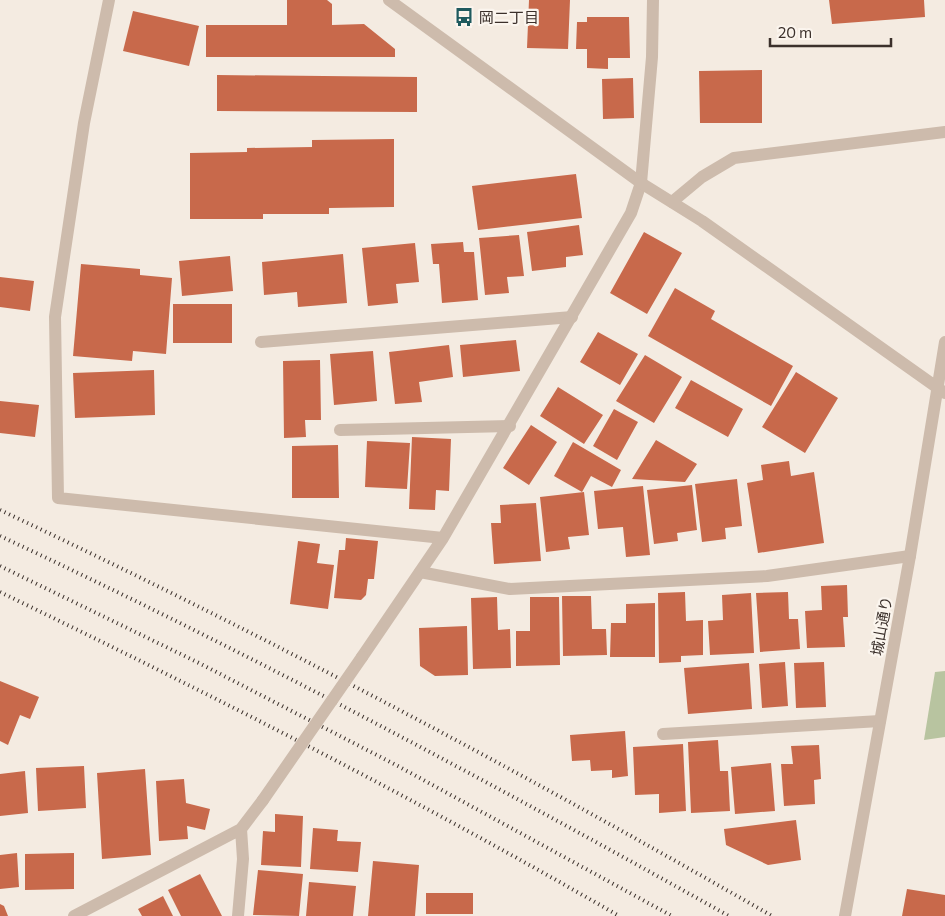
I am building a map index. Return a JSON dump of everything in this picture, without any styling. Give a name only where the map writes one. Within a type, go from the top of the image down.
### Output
[{"type":"street","points":[[109,0],[84,123],[55,317],[58,498],[443,538]]},
{"type":"street","points":[[389,0],[641,183],[672,202],[941,390]]},
{"type":"street","points":[[74,916],[241,830],[443,538],[510,426],[631,213],[641,183],[652,58],[652,0]]},
{"type":"street","points":[[672,202],[702,177],[734,158],[945,132]]},
{"type":"street","points":[[260,342],[572,317]]},
{"type":"street","name":"城山通り","points":[[845,916],[941,390],[945,342]]},
{"type":"street","points":[[340,430],[510,426]]},
{"type":"street","points":[[420,572],[510,589],[767,576],[910,556]]},
{"type":"street","points":[[663,734],[880,721]]},
{"type":"street","points":[[238,916],[243,859],[241,830]]},
{"type":"green space","points":[[945,671],[945,737],[924,740],[935,672]]},
{"type":"building","points":[[287,0],[327,0],[332,4],[332,25],[364,24],[395,49],[395,57],[206,57],[206,25],[287,25]]},
{"type":"building","points":[[529,0],[570,0],[568,49],[527,48]]},
{"type":"building","points":[[829,0],[924,0],[925,17],[832,24]]},
{"type":"building","points":[[133,11],[199,26],[189,66],[123,51]]},
{"type":"building","points":[[587,17],[629,17],[630,58],[608,58],[608,69],[587,68],[587,49],[576,49],[577,22],[587,22]]},
{"type":"building","points":[[762,70],[762,123],[700,123],[699,71]]},
{"type":"building","points":[[217,75],[417,77],[417,112],[217,111]]},
{"type":"building","points":[[633,78],[634,118],[603,119],[602,79]]},
{"type":"building","points":[[394,139],[394,207],[329,208],[329,214],[263,214],[263,219],[190,219],[190,153],[247,152],[247,148],[312,147],[312,140]]},
{"type":"building","points":[[576,174],[582,218],[478,230],[472,186]]},
{"type":"building","points":[[579,225],[583,255],[566,257],[566,267],[532,271],[527,232]]},
{"type":"building","points":[[644,232],[682,253],[647,314],[610,293]]},
{"type":"building","points":[[519,235],[524,276],[507,277],[509,293],[485,295],[479,238]]},
{"type":"building","points":[[463,242],[464,252],[474,252],[478,300],[442,303],[439,264],[433,264],[431,244]]},
{"type":"building","points":[[415,243],[419,282],[396,284],[398,303],[368,306],[362,248]]},
{"type":"building","points":[[343,254],[347,303],[298,307],[297,292],[264,295],[262,262]]},
{"type":"building","points":[[230,256],[233,291],[182,296],[179,261]]},
{"type":"building","points":[[81,264],[140,269],[140,275],[172,278],[166,354],[133,351],[132,361],[73,356]]},
{"type":"building","points":[[0,277],[34,281],[30,311],[0,307]]},
{"type":"building","points":[[675,288],[715,311],[711,319],[793,366],[771,406],[648,336]]},
{"type":"building","points":[[173,304],[232,304],[232,343],[173,343]]},
{"type":"building","points":[[598,332],[638,354],[620,385],[580,362]]},
{"type":"building","points":[[516,340],[520,371],[463,377],[460,345]]},
{"type":"building","points":[[449,345],[453,377],[419,382],[422,402],[395,404],[389,352]]},
{"type":"building","points":[[373,351],[377,401],[334,405],[330,354]]},
{"type":"building","points":[[645,355],[682,377],[654,423],[616,401]]},
{"type":"building","points":[[320,360],[321,420],[305,420],[306,437],[284,438],[283,361]]},
{"type":"building","points":[[154,370],[155,415],[75,418],[73,373]]},
{"type":"building","points":[[796,372],[838,398],[805,453],[762,427]]},
{"type":"building","points":[[691,380],[743,409],[728,437],[675,408]]},
{"type":"building","points":[[558,387],[603,415],[584,444],[540,416]]},
{"type":"building","points":[[0,401],[39,405],[35,437],[0,433]]},
{"type":"building","points":[[614,409],[638,422],[617,460],[593,446]]},
{"type":"building","points":[[531,425],[557,442],[529,485],[503,468]]},
{"type":"building","points":[[412,437],[451,439],[449,491],[436,490],[435,510],[409,509]]},
{"type":"building","points":[[656,440],[697,464],[685,482],[632,479]]},
{"type":"building","points":[[367,441],[410,443],[407,489],[365,487]]},
{"type":"building","points":[[573,442],[621,470],[612,487],[591,476],[582,492],[554,476]]},
{"type":"building","points":[[338,445],[339,498],[292,498],[292,446]]},
{"type":"building","points":[[789,461],[791,476],[814,472],[824,543],[758,553],[747,483],[763,480],[761,465]]},
{"type":"building","points":[[737,479],[742,526],[725,528],[726,539],[702,542],[695,484]]},
{"type":"building","points":[[692,485],[697,530],[677,533],[678,541],[654,544],[647,490]]},
{"type":"building","points":[[643,486],[650,555],[626,557],[623,527],[598,529],[594,491]]},
{"type":"building","points":[[584,492],[589,535],[568,537],[570,549],[546,552],[540,497]]},
{"type":"building","points":[[536,503],[541,561],[494,564],[491,523],[501,523],[500,505]]},
{"type":"building","points":[[346,538],[378,541],[374,579],[368,579],[366,595],[361,600],[334,598],[339,550],[345,550]]},
{"type":"building","points":[[298,541],[320,544],[317,563],[334,565],[328,609],[290,604]]},
{"type":"building","points":[[847,585],[848,617],[843,617],[845,647],[807,648],[805,611],[822,610],[821,586]]},
{"type":"building","points":[[685,592],[686,621],[703,620],[703,655],[681,656],[681,662],[659,663],[658,593]]},
{"type":"building","points":[[788,592],[789,619],[798,619],[800,649],[760,652],[756,593]]},
{"type":"building","points":[[751,593],[754,653],[710,655],[708,621],[723,620],[722,595]]},
{"type":"building","points":[[562,596],[591,596],[592,629],[606,629],[607,655],[563,656]]},
{"type":"building","points":[[497,597],[498,630],[510,629],[511,668],[473,669],[471,598]]},
{"type":"building","points":[[530,597],[559,597],[560,665],[516,666],[516,631],[530,631]]},
{"type":"building","points":[[655,603],[655,657],[610,657],[611,623],[626,623],[626,604]]},
{"type":"building","points":[[467,626],[468,675],[435,676],[420,666],[419,628]]},
{"type":"building","points":[[785,662],[788,706],[762,708],[759,664]]},
{"type":"building","points":[[824,662],[826,707],[796,708],[794,663]]},
{"type":"building","points":[[749,663],[752,709],[688,714],[684,668]]},
{"type":"building","points":[[0,681],[39,697],[30,719],[20,715],[8,745],[0,741]]},
{"type":"building","points":[[625,731],[628,776],[612,778],[612,770],[591,771],[590,760],[572,761],[570,735]]},
{"type":"building","points":[[718,740],[720,771],[728,771],[730,811],[691,813],[688,742]]},
{"type":"building","points":[[683,744],[686,811],[659,813],[659,794],[635,795],[633,747]]},
{"type":"building","points":[[819,745],[821,779],[814,780],[815,804],[784,806],[781,764],[793,764],[791,746]]},
{"type":"building","points":[[771,763],[775,811],[735,814],[731,767]]},
{"type":"building","points":[[84,766],[86,808],[38,811],[36,768]]},
{"type":"building","points":[[145,769],[151,855],[102,859],[97,773]]},
{"type":"building","points":[[25,771],[28,813],[0,816],[0,774]]},
{"type":"building","points":[[184,779],[186,803],[210,809],[205,830],[187,826],[188,839],[159,841],[156,781]]},
{"type":"building","points":[[275,814],[303,816],[301,867],[261,865],[263,831],[275,832]]},
{"type":"building","points":[[796,820],[801,860],[768,865],[726,845],[724,829]]},
{"type":"building","points":[[313,828],[338,830],[337,841],[361,842],[358,872],[310,869]]},
{"type":"building","points":[[17,853],[19,887],[0,889],[0,855]]},
{"type":"building","points":[[74,853],[74,889],[25,890],[25,854]]},
{"type":"building","points":[[373,861],[419,865],[415,916],[368,916]]},
{"type":"building","points":[[258,870],[303,874],[299,916],[253,915]]},
{"type":"building","points":[[200,874],[222,916],[181,916],[168,890]]},
{"type":"building","points":[[309,882],[356,886],[353,916],[306,916]]},
{"type":"building","points":[[907,889],[945,895],[945,916],[902,916]]},
{"type":"building","points":[[426,893],[473,893],[473,914],[426,914]]},
{"type":"building","points":[[163,896],[173,916],[142,916],[138,909]]},
{"type":"building","points":[[0,904],[4,906],[8,916],[0,916]]},
{"type":"railway","points":[[0,510],[196,605],[390,705],[582,809],[772,916]]},
{"type":"railway","points":[[0,536],[185,625],[368,719],[549,816],[729,916]]},
{"type":"railway","points":[[0,566],[199,663],[396,765],[672,916]]},
{"type":"railway","points":[[0,592],[313,748],[467,830],[619,916]]},
{"type":"place","name":"岡二丁目","points":[[464,17]]}]
